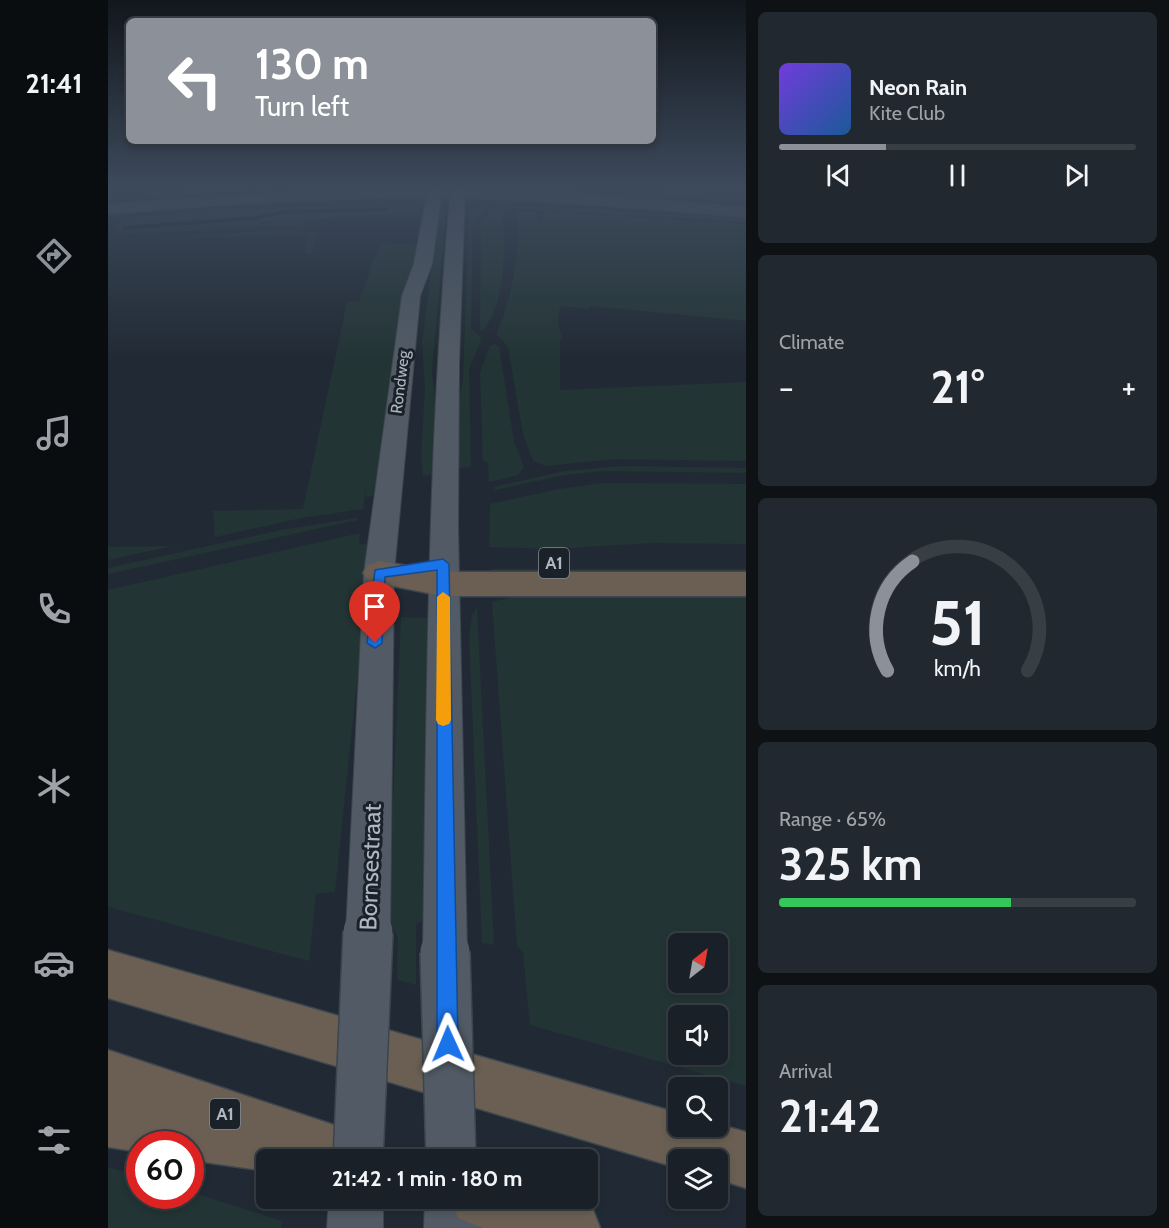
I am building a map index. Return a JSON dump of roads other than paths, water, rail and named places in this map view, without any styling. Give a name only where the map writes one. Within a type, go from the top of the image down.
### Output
[{"type":"highway","points":[[381,556],[443,574]]},
{"type":"highway","name":"A1","points":[[443,574],[746,563]]},
{"type":"highway","name":"A1","points":[[443,574],[746,584]]},
{"type":"highway","points":[[108,974],[742,1158]]},
{"type":"highway","name":"A1","points":[[108,1076],[302,1149]]},
{"type":"highway","name":"A1","points":[[108,1120],[256,1149]]},
{"type":"highway","points":[[512,1209],[571,1228]]},
{"type":"main road","name":"Rondweg","points":[[381,556],[411,296],[423,264],[426,245]]},
{"type":"main road","points":[[451,1149],[445,952],[443,574],[445,471],[456,245]]},
{"type":"main road","name":"Bornsestraat","points":[[353,1149],[368,932],[375,643],[381,556]]},
{"type":"main road","name":"Bornsestraat","points":[[354,1209],[355,1228]]},
{"type":"main road","points":[[452,1209],[452,1228]]}]
